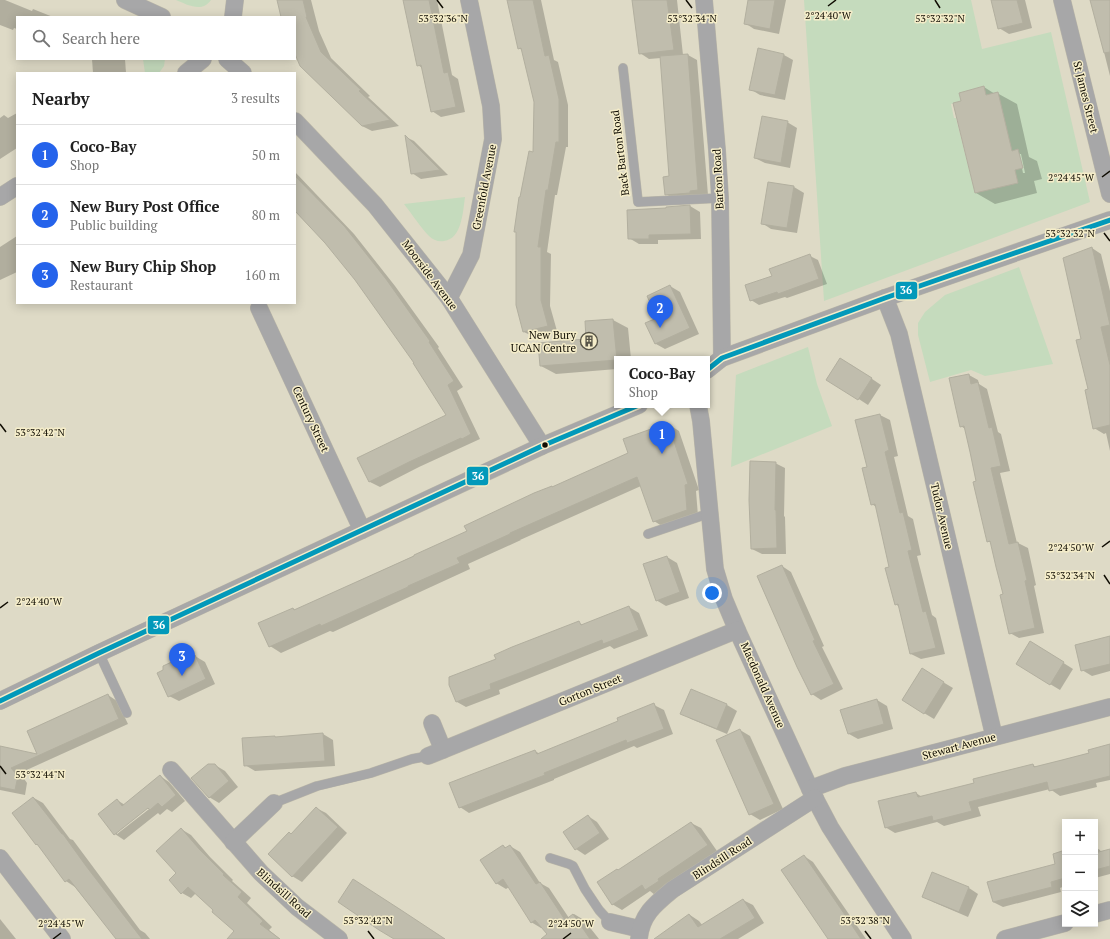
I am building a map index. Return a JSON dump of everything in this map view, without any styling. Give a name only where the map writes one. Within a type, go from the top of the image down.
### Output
[{"type":"street","points":[[125,0],[160,16]]},
{"type":"street","points":[[234,0],[234,16]]},
{"type":"street","name":"Greenfold Avenue","points":[[449,298],[471,255],[493,139],[491,106],[469,0]]},
{"type":"street","name":"Barton Road","points":[[704,0],[720,198],[722,358]]},
{"type":"street","name":"St James Street","points":[[1062,0],[1110,194]]},
{"type":"street","points":[[187,72],[201,60]]},
{"type":"street","points":[[228,60],[242,72]]},
{"type":"street","name":"Moorside Avenue","points":[[296,122],[375,204],[449,298],[542,446]]},
{"type":"street","points":[[0,197],[16,187]]},
{"type":"street","points":[[710,368],[722,358],[885,298],[1110,220]]},
{"type":"street","name":"Tudor Avenue","points":[[885,298],[899,334],[994,736]]},
{"type":"street","name":"Century Street","points":[[260,308],[362,530]]},
{"type":"street","points":[[0,701],[99,653],[542,446],[631,408]]},
{"type":"street","name":"Macdonald Avenue","points":[[699,408],[702,421],[715,569],[724,599],[737,630],[830,827],[903,939]]},
{"type":"street","name":"Gorton Street","points":[[436,753],[737,630]]},
{"type":"street","name":"Stewart Avenue","points":[[813,793],[845,776],[1110,707]]},
{"type":"street","points":[[432,723],[436,753]]},
{"type":"street","name":"Blindsill Road","points":[[171,770],[261,873],[297,906],[339,939]]},
{"type":"street","name":"Blindsill Road","points":[[610,922],[640,934],[643,922],[653,906],[672,890],[813,793]]},
{"type":"street","points":[[233,842],[274,803]]},
{"type":"street","points":[[0,858],[62,939]]},
{"type":"street","points":[[1098,913],[1110,910]]},
{"type":"street","points":[[1005,939],[1062,924]]},
{"type":"lane","name":"Back Barton Road","points":[[623,68],[638,202],[720,198]]},
{"type":"lane","points":[[648,534],[710,513]]},
{"type":"lane","points":[[99,653],[127,713]]},
{"type":"lane","points":[[274,803],[317,786],[346,780],[371,773],[412,758],[436,753]]},
{"type":"lane","points":[[550,858],[573,866],[595,904],[610,922]]},
{"type":"green space","points":[[176,0],[211,0],[203,6],[195,7]]},
{"type":"green space","points":[[804,0],[971,0],[982,49],[1051,32],[1090,202],[824,301]],"holes":[[[984,86],[986,95],[998,92],[1012,151],[1018,149],[1023,168],[1015,170],[1018,183],[975,193],[951,104],[961,101],[959,93]]]},
{"type":"green space","points":[[143,60],[165,60],[164,66],[160,72],[145,72]]},
{"type":"green space","points":[[465,197],[462,217],[458,230],[450,239],[444,241],[432,239],[404,204]]},
{"type":"green space","points":[[1019,267],[1053,364],[985,376],[971,370],[930,382],[918,335],[918,323],[925,312],[945,295]]},
{"type":"green space","points":[[808,347],[817,384],[832,426],[731,467],[736,375]]},
{"type":"building","points":[[277,0],[303,0],[306,17],[321,52],[390,120],[362,126],[300,66],[296,56],[296,16],[281,16]]},
{"type":"building","points":[[403,0],[429,0],[444,73],[448,72],[456,107],[431,112],[421,65],[417,66]]},
{"type":"building","points":[[507,0],[533,0],[545,56],[549,55],[559,99],[559,142],[556,142],[548,190],[546,190],[538,247],[541,247],[541,300],[548,326],[523,332],[516,305],[516,232],[514,232],[519,197],[529,151],[533,152],[534,102],[521,48],[518,49]]},
{"type":"building","points":[[632,0],[667,0],[674,50],[639,54]]},
{"type":"building","points":[[748,0],[775,0],[770,29],[744,24]]},
{"type":"building","points":[[991,0],[1017,0],[1023,23],[998,29]]},
{"type":"building","points":[[1090,0],[1110,0],[1110,52],[1104,53]]},
{"type":"building","points":[[758,48],[784,54],[775,95],[749,90]]},
{"type":"building","points":[[688,54],[698,190],[690,191],[690,193],[665,195],[663,177],[669,176],[660,56]]},
{"type":"building","points":[[984,86],[986,95],[998,92],[1012,151],[1018,149],[1023,168],[1015,170],[1018,183],[975,193],[953,103],[961,101],[959,93]]},
{"type":"building","points":[[762,116],[788,121],[781,163],[754,158]]},
{"type":"building","points":[[405,135],[440,170],[411,174]]},
{"type":"building","points":[[296,177],[345,227],[386,279],[430,341],[429,342],[454,381],[448,385],[471,434],[369,482],[357,458],[446,415],[414,363],[355,280],[325,243],[296,212]]},
{"type":"building","points":[[768,182],[794,186],[787,228],[761,224]]},
{"type":"building","points":[[690,205],[691,234],[649,235],[649,239],[628,239],[627,210]]},
{"type":"building","points":[[1092,247],[1110,325],[1101,327],[1110,365],[1110,425],[1093,429],[1085,390],[1088,389],[1076,340],[1081,339],[1063,258]]},
{"type":"building","points":[[810,254],[819,279],[778,294],[777,292],[750,301],[745,285],[772,276],[769,269]]},
{"type":"building","points":[[670,285],[690,328],[655,344],[645,323],[657,318],[647,296]]},
{"type":"building","name":"New Bury UCAN Centre","points":[[613,319],[617,356],[614,356],[614,360],[540,366],[538,343],[586,339],[585,321]]},
{"type":"building","points":[[840,358],[872,378],[858,400],[826,380]]},
{"type":"building","points":[[969,374],[971,384],[978,382],[989,428],[992,427],[1001,466],[991,468],[1009,544],[1018,542],[1027,580],[1025,581],[1035,628],[1009,634],[1000,595],[1003,594],[990,541],[987,542],[973,482],[976,481],[964,426],[960,427],[949,378]]},
{"type":"building","points":[[880,414],[889,450],[885,452],[900,513],[903,512],[912,550],[908,551],[923,612],[926,611],[936,648],[910,654],[898,604],[895,605],[885,568],[889,567],[875,504],[871,505],[862,468],[867,467],[855,420]]},
{"type":"building","points":[[668,423],[688,484],[685,485],[687,510],[653,522],[637,477],[457,558],[460,563],[321,626],[320,624],[269,647],[258,623],[293,608],[294,610],[414,556],[467,531],[464,526],[534,493],[552,487],[628,453],[623,439]]},
{"type":"building","points":[[750,461],[776,462],[775,510],[777,548],[751,549],[749,500]]},
{"type":"building","points":[[667,556],[680,592],[656,601],[643,564]]},
{"type":"building","points":[[782,565],[815,640],[813,641],[834,684],[811,695],[757,576]]},
{"type":"building","points":[[629,606],[639,630],[603,644],[602,640],[490,684],[491,689],[456,702],[449,685],[449,677],[496,659],[494,655],[512,647],[579,621],[581,625]]},
{"type":"building","points":[[1110,636],[1110,664],[1081,671],[1075,645]]},
{"type":"building","points":[[1030,641],[1064,662],[1050,685],[1016,664]]},
{"type":"building","points":[[187,655],[189,658],[195,655],[206,679],[168,697],[157,673],[163,670],[163,666]]},
{"type":"building","points":[[922,668],[944,682],[924,714],[902,700]]},
{"type":"building","points":[[691,689],[727,704],[717,729],[680,714]]},
{"type":"building","points":[[108,694],[119,719],[11,768],[18,776],[15,790],[0,787],[0,746],[37,754],[27,731]]},
{"type":"building","points":[[877,699],[884,724],[848,734],[840,710]]},
{"type":"building","points":[[654,703],[664,729],[627,743],[626,740],[544,773],[545,775],[459,808],[449,783],[535,750],[537,754],[618,721],[617,718]]},
{"type":"building","points":[[740,729],[774,804],[749,815],[716,740]]},
{"type":"building","points":[[323,733],[325,761],[244,766],[242,738]]},
{"type":"building","points":[[1110,744],[1110,776],[1049,791],[1047,782],[969,802],[972,811],[933,821],[932,816],[885,828],[878,801],[916,792],[918,797],[974,783],[973,779],[1033,764],[1034,767],[1089,753],[1088,750]]},
{"type":"building","points":[[208,764],[215,764],[229,781],[209,798],[191,778]]},
{"type":"building","points":[[160,775],[176,795],[162,807],[158,803],[150,810],[148,808],[114,835],[98,814],[117,799],[122,806]]},
{"type":"building","points":[[33,797],[63,834],[142,939],[116,939],[69,879],[65,882],[37,844],[36,845],[12,813]]},
{"type":"building","points":[[316,807],[338,827],[292,877],[268,854],[289,832],[291,834]]},
{"type":"building","points":[[588,815],[600,833],[575,850],[563,832]]},
{"type":"building","points":[[691,822],[708,845],[658,879],[659,881],[645,890],[642,885],[612,905],[597,882]]},
{"type":"building","points":[[181,828],[224,874],[223,875],[242,892],[238,897],[263,921],[260,924],[280,939],[227,939],[234,931],[212,912],[213,910],[188,887],[181,894],[169,880],[176,873],[156,851]]},
{"type":"building","points":[[503,845],[505,848],[510,845],[536,884],[540,882],[565,920],[573,914],[590,939],[541,939],[547,934],[535,920],[531,923],[503,879],[496,884],[480,860]]},
{"type":"building","points":[[1110,849],[1110,866],[1098,869],[1098,852]]},
{"type":"building","points":[[1062,851],[1062,879],[1051,882],[1052,887],[993,902],[987,882],[1055,864],[1053,854]]},
{"type":"building","points":[[804,855],[861,939],[828,939],[781,870]]},
{"type":"building","points":[[932,872],[969,887],[959,912],[922,897]]},
{"type":"building","points":[[353,879],[445,939],[394,939],[379,930],[338,902]]},
{"type":"building","points":[[743,899],[755,918],[720,939],[654,939],[689,914],[698,927]]},
{"type":"transit line","name":"36","points":[[710,368],[722,358],[885,298],[1110,220]]},
{"type":"transit line","name":"36","points":[[0,701],[99,653],[542,446],[632,408]]},
{"type":"place","name":"New Bury Post Office","points":[[660,328]]},
{"type":"place","name":"New Bury UCAN Centre","points":[[589,341]]},
{"type":"place","name":"Coco-Bay","points":[[662,454]]},
{"type":"place","name":"New Bury Chip Shop","points":[[182,676]]}]
